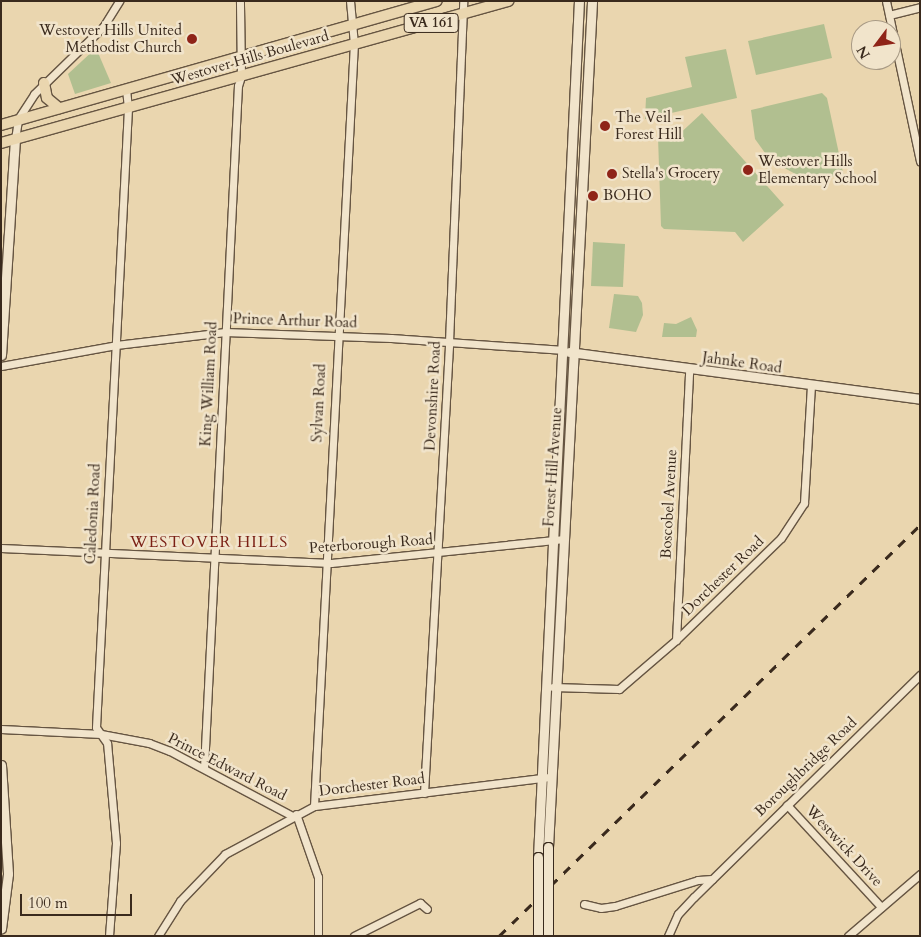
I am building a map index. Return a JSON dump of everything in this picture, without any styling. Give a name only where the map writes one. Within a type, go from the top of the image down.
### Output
[{"type":"main road","name":"Westover Hills Boulevard","points":[[1,125],[437,1]]},
{"type":"main road","name":"Westover Hills Boulevard","points":[[1,143],[508,1]]},
{"type":"main road","name":"Forest Hill Avenue","points":[[538,936],[538,857],[550,687],[557,539],[561,350],[579,1]]},
{"type":"main road","name":"Forest Hill Avenue","points":[[557,539],[574,352],[592,1]]},
{"type":"main road","points":[[44,84],[47,98],[59,108]]},
{"type":"main road","points":[[1,355],[15,140]]},
{"type":"main road","name":"Jahnke Road","points":[[561,350],[689,370],[920,399]]},
{"type":"main road","points":[[1,765],[8,874],[1,929]]},
{"type":"main road","name":"Forest Hill Avenue","points":[[545,777],[548,847],[548,935]]},
{"type":"street","points":[[15,140],[18,119],[44,84],[103,27],[119,1]]},
{"type":"street","name":"King William Road","points":[[204,768],[238,86],[241,76],[240,1]]},
{"type":"street","name":"Sylvan Road","points":[[314,806],[325,563],[354,44],[350,1]]},
{"type":"street","name":"Devonshire Road","points":[[424,793],[449,342],[463,1]]},
{"type":"street","points":[[886,1],[920,161]]},
{"type":"street","points":[[889,15],[920,7]]},
{"type":"street","name":"Caledonia Road","points":[[109,936],[116,843],[107,743],[96,727],[128,108],[126,90]]},
{"type":"street","name":"Prince Arthur Road","points":[[1,366],[116,346],[225,332],[337,335],[561,350]]},
{"type":"street","name":"Boscobel Avenue","points":[[676,640],[689,370]]},
{"type":"street","name":"Dorchester Road","points":[[550,687],[619,689],[676,640],[781,538],[800,512],[804,503],[812,386]]},
{"type":"street","name":"Peterborough Road","points":[[1,548],[325,563],[438,554],[557,539]]},
{"type":"street","name":"Boroughbridge Road","points":[[668,936],[678,914],[920,675]]},
{"type":"street","name":"Prince Edward Road","points":[[1,729],[101,734],[149,743],[204,768],[294,815]]},
{"type":"street","name":"Dorchester Road","points":[[158,936],[180,901],[225,854],[294,815],[314,806],[545,777]]},
{"type":"street","name":"Westwick Drive","points":[[787,805],[881,907]]},
{"type":"street","points":[[294,815],[318,877],[318,936]]},
{"type":"street","points":[[848,936],[920,874]]},
{"type":"street","points":[[584,904],[601,908],[615,906],[698,880],[712,879]]},
{"type":"street","points":[[354,936],[420,903],[428,908]]},
{"type":"green space","points":[[824,24],[832,58],[756,75],[748,41]]},
{"type":"green space","points":[[96,48],[111,83],[75,94],[68,74]]},
{"type":"green space","points":[[726,49],[737,98],[645,119],[646,98],[692,87],[685,57]]},
{"type":"green space","points":[[822,93],[827,98],[844,177],[799,176],[770,160],[755,139],[751,110]]},
{"type":"green space","points":[[702,113],[784,205],[743,242],[735,232],[664,229],[661,226],[658,137],[675,138]]},
{"type":"green space","points":[[593,242],[625,244],[623,287],[591,286]]},
{"type":"green space","points":[[614,294],[638,296],[642,303],[643,315],[636,332],[609,328]]},
{"type":"green space","points":[[691,317],[697,330],[696,337],[662,337],[664,323],[676,324]]},
{"type":"railway","points":[[499,936],[920,525]]},
{"type":"place","name":"Westover Hills United Methodist Church","points":[[192,39]]},
{"type":"place","name":"The Veil - Forest Hill","points":[[605,126]]},
{"type":"place","name":"Westover Hills Elementary School","points":[[748,170]]},
{"type":"place","name":"Stella's Grocery","points":[[612,174]]},
{"type":"place","name":"BOHO","points":[[593,196]]},
{"type":"district","name":"WESTOVER HILLS","points":[[209,542]]}]
